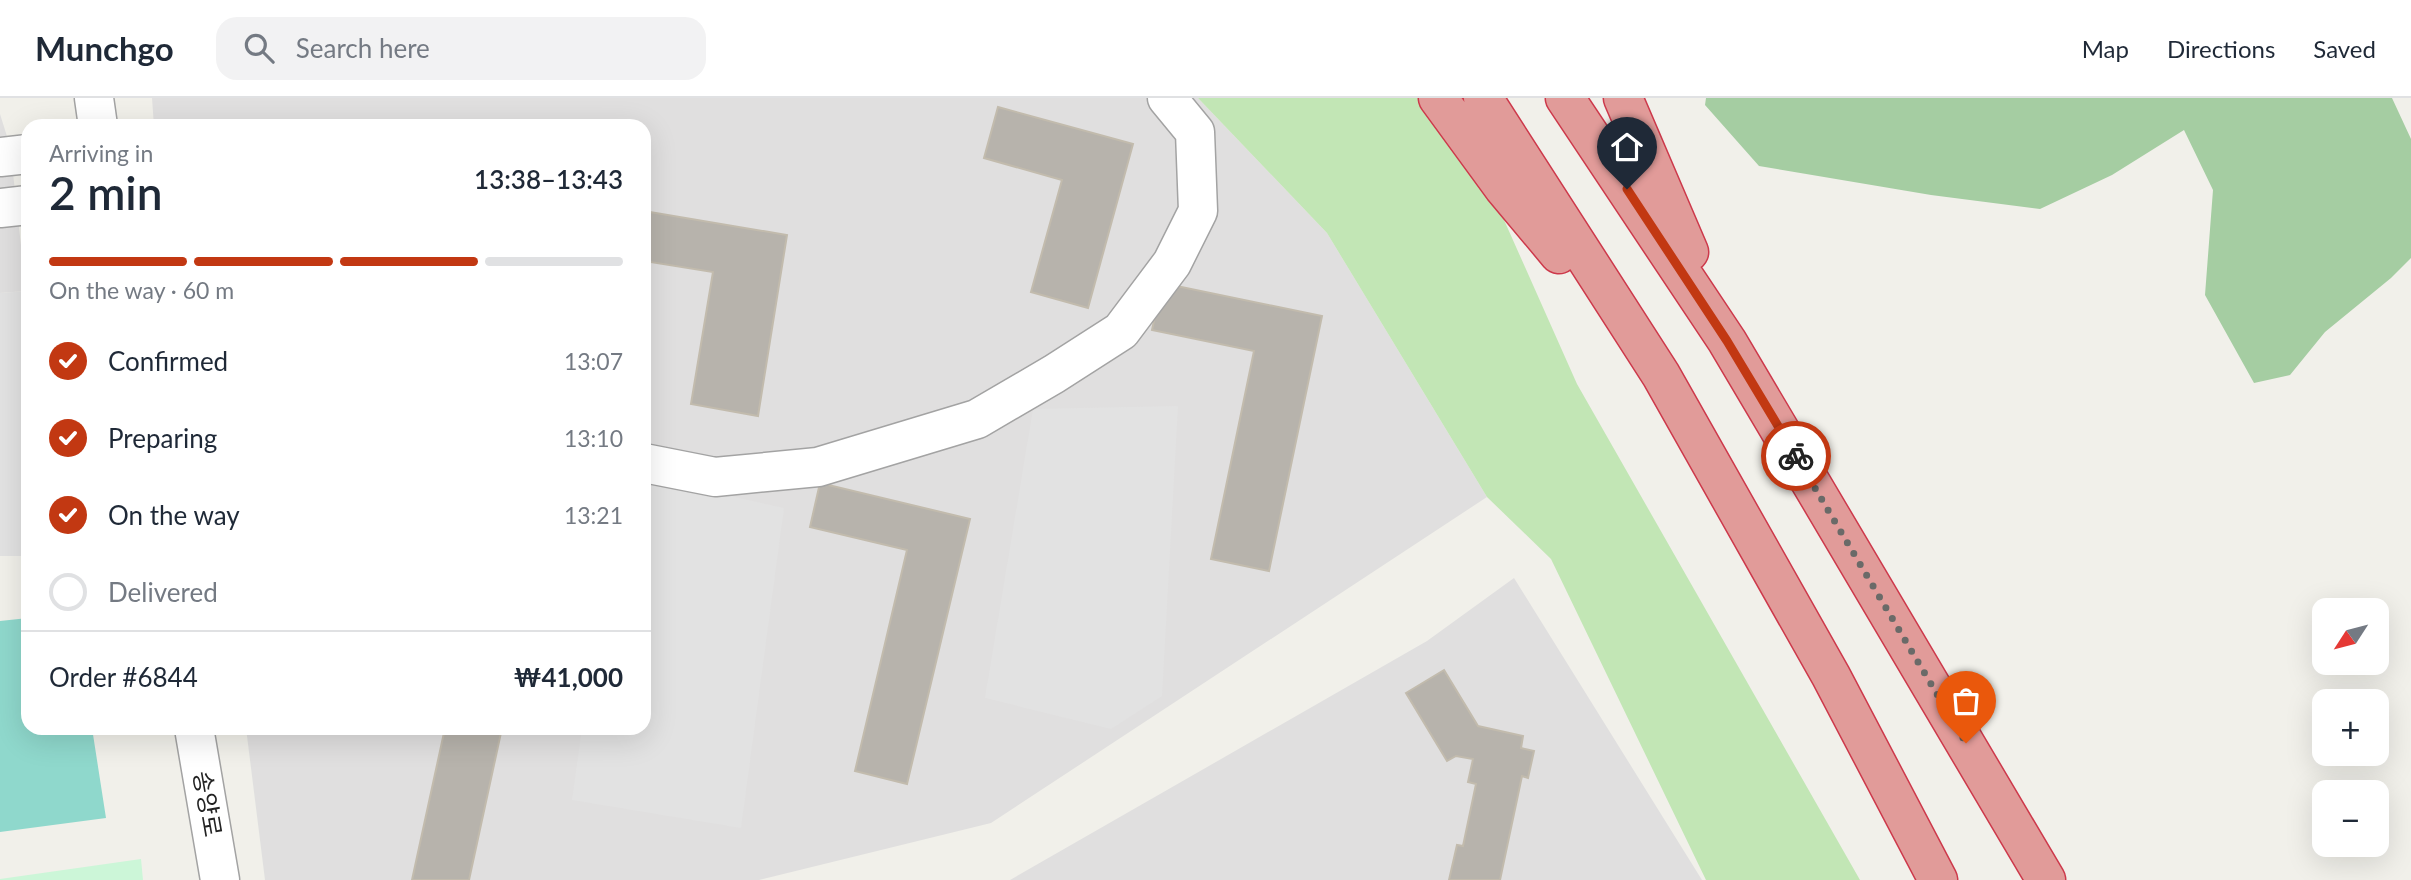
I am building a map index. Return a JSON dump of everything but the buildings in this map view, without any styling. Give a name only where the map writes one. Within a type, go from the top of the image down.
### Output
[{"type":"highway","points":[[1438,98],[1503,187],[1661,374]]},
{"type":"highway","points":[[1483,98],[1661,374],[1831,676],[1938,880]]},
{"type":"highway","points":[[1565,98],[1727,341],[1900,629],[2046,880]]},
{"type":"highway","points":[[1623,98],[1727,341]]},
{"type":"highway","points":[[1900,629],[2076,880]]},
{"type":"highway","points":[[1831,676],[1961,880]]},
{"type":"street","points":[[94,98],[97,119]]},
{"type":"street","points":[[651,464],[715,477],[818,467],[977,419],[1121,331],[1172,262],[1198,211],[1195,132],[1167,98]]},
{"type":"street","points":[[0,157],[21,154]]},
{"type":"street","points":[[0,208],[21,206]]},
{"type":"street","name":"송양로","points":[[195,735],[220,880]]},
{"type":"shaded area","points":[[152,98],[1198,98],[1327,233],[1487,497],[991,823],[759,880],[265,880],[247,735],[651,735],[651,119],[154,119]]},
{"type":"shaded area","points":[[0,114],[10,146],[21,246],[21,291],[0,293]]},
{"type":"shaded area","points":[[21,291],[21,556],[0,556],[0,293]]},
{"type":"shaded area","points":[[1178,406],[1162,696],[1111,729],[985,698],[1033,409]]},
{"type":"shaded area","points":[[651,479],[784,508],[741,828],[572,800],[581,735],[651,735]]},
{"type":"shaded area","points":[[1514,578],[1702,880],[1010,880],[1427,641]]},
{"type":"shaded area","points":[[21,619],[21,735],[93,735],[106,818],[0,832],[0,621]]},
{"type":"green space","points":[[1198,98],[1446,98],[1456,112],[1577,384],[1860,880],[1706,880],[1551,559],[1487,497],[1327,233]]},
{"type":"green space","points":[[1706,98],[2392,98],[2411,139],[2411,258],[2391,278],[2325,332],[2290,375],[2254,383],[2205,295],[2213,190],[2184,130],[2112,175],[2040,209],[1931,195],[1759,166],[1705,105]]},
{"type":"green space","points":[[141,859],[143,880],[0,880],[0,879]]},
{"type":"way so far","points":[[1796,456],[1966,743]]},
{"type":"route","points":[[1627,189],[1727,341],[1796,456]]}]
